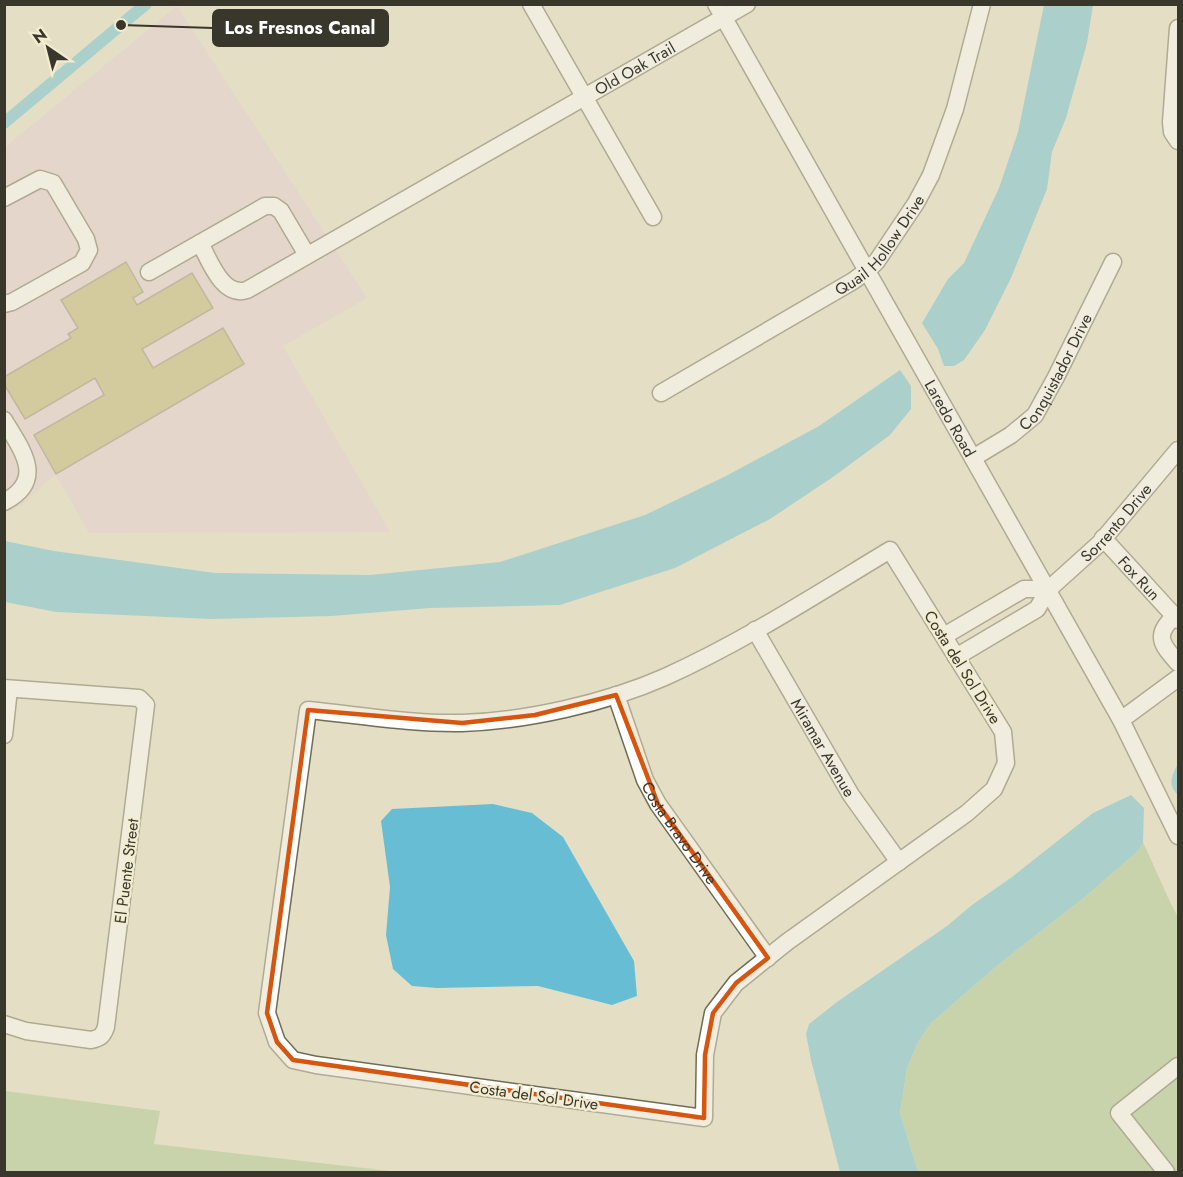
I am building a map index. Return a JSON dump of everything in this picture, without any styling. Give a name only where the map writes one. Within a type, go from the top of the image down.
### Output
[{"type":"street","points":[[531,4],[653,217]]},
{"type":"street","name":"Old Oak Trail","points":[[200,243],[222,282],[238,292],[247,290],[584,99],[720,11],[747,4]]},
{"type":"street","name":"Quail Hollow Drive","points":[[661,393],[853,281],[877,261],[932,175],[955,109],[982,4]]},
{"type":"street","name":"Laredo Road","points":[[720,11],[1121,720],[1179,836]]},
{"type":"street","points":[[1179,28],[1171,122],[1172,132],[1179,141]]},
{"type":"street","points":[[4,198],[40,179],[49,180],[56,185],[81,230],[89,250],[85,260],[12,302],[4,304]]},
{"type":"street","points":[[149,272],[260,207],[270,206],[281,211],[307,255]]},
{"type":"street","name":"Conquistador Drive","points":[[973,458],[1011,435],[1035,415],[1113,262]]},
{"type":"street","points":[[4,420],[25,456],[29,471],[23,487],[12,498],[4,502]]},
{"type":"street","name":"Sorrento Drive","points":[[956,657],[1037,609],[1048,590],[1073,569],[1103,538],[1179,450]]},
{"type":"street","name":"Fox Run","points":[[1103,538],[1177,618],[1166,625],[1161,636],[1162,643],[1179,663]]},
{"type":"street","name":"Costa del Sol Drive","points":[[890,550],[944,636],[1003,732],[1006,763],[994,789],[967,813],[736,983],[713,1013],[705,1055],[704,1118],[315,1065],[293,1060],[277,1042],[267,1013],[308,710],[462,723],[536,715],[616,695],[665,677],[755,630],[890,550]]},
{"type":"street","points":[[944,636],[1024,589],[1048,590]]},
{"type":"street","name":"Miramar Avenue","points":[[755,630],[851,795],[899,862]]},
{"type":"street","points":[[1121,720],[1179,678]]},
{"type":"street","points":[[4,735],[7,688]]},
{"type":"street","name":"El Puente Street","points":[[4,1024],[26,1031],[91,1040],[100,1039],[106,1027],[146,705],[139,698],[7,688]]},
{"type":"street","name":"Costa Bravo Drive","points":[[616,695],[645,780],[658,804],[768,958]]},
{"type":"street","points":[[1166,1173],[1119,1113],[1179,1066]]},
{"type":"highlighted area","points":[[616,695],[658,804],[768,958],[736,983],[713,1013],[705,1055],[704,1118],[293,1060],[277,1042],[267,1013],[308,710],[462,723],[535,715]]},
{"type":"shaded area","points":[[177,6],[367,298],[283,346],[390,532],[89,533],[55,474],[22,505],[5,513],[5,147]]},
{"type":"green space","points":[[1143,842],[1178,917],[1178,1172],[918,1172],[900,1113],[907,1068],[918,1042],[931,1023],[999,964],[1086,896],[1138,851]]},
{"type":"green space","points":[[5,1091],[160,1111],[154,1144],[399,1172],[5,1172]]},
{"type":"water","points":[[1044,5],[1093,5],[1087,43],[1066,118],[1052,152],[1047,189],[1011,278],[985,330],[964,360],[954,366],[944,366],[938,349],[922,323],[948,279],[964,263],[999,188],[1018,132]]},
{"type":"water","points":[[900,370],[911,386],[911,409],[890,435],[833,477],[770,519],[675,568],[560,605],[430,608],[332,616],[211,619],[56,612],[5,602],[5,541],[54,551],[215,573],[370,575],[500,562],[645,515],[726,476],[819,426]]},
{"type":"water","points":[[1178,763],[1178,795],[1173,787],[1172,776]]},
{"type":"water","points":[[1131,795],[1144,808],[1143,842],[1138,851],[1086,896],[999,964],[931,1023],[918,1042],[907,1068],[900,1113],[918,1172],[840,1172],[811,1060],[806,1034],[809,1024],[947,926],[1093,813]]},
{"type":"water","points":[[493,804],[532,813],[563,837],[634,961],[637,996],[612,1005],[538,986],[437,988],[412,986],[393,969],[386,935],[390,887],[381,821],[392,809]]},
{"type":"building","points":[[126,262],[143,292],[133,298],[137,305],[192,273],[213,308],[142,349],[153,368],[223,328],[244,364],[56,474],[34,435],[104,395],[95,378],[25,419],[4,384],[4,377],[71,338],[68,334],[78,328],[61,300]]},
{"type":"waterway","points":[[4,123],[146,4]]},
{"type":"place","name":"Los Fresnos Canal","points":[[121,25]]}]
